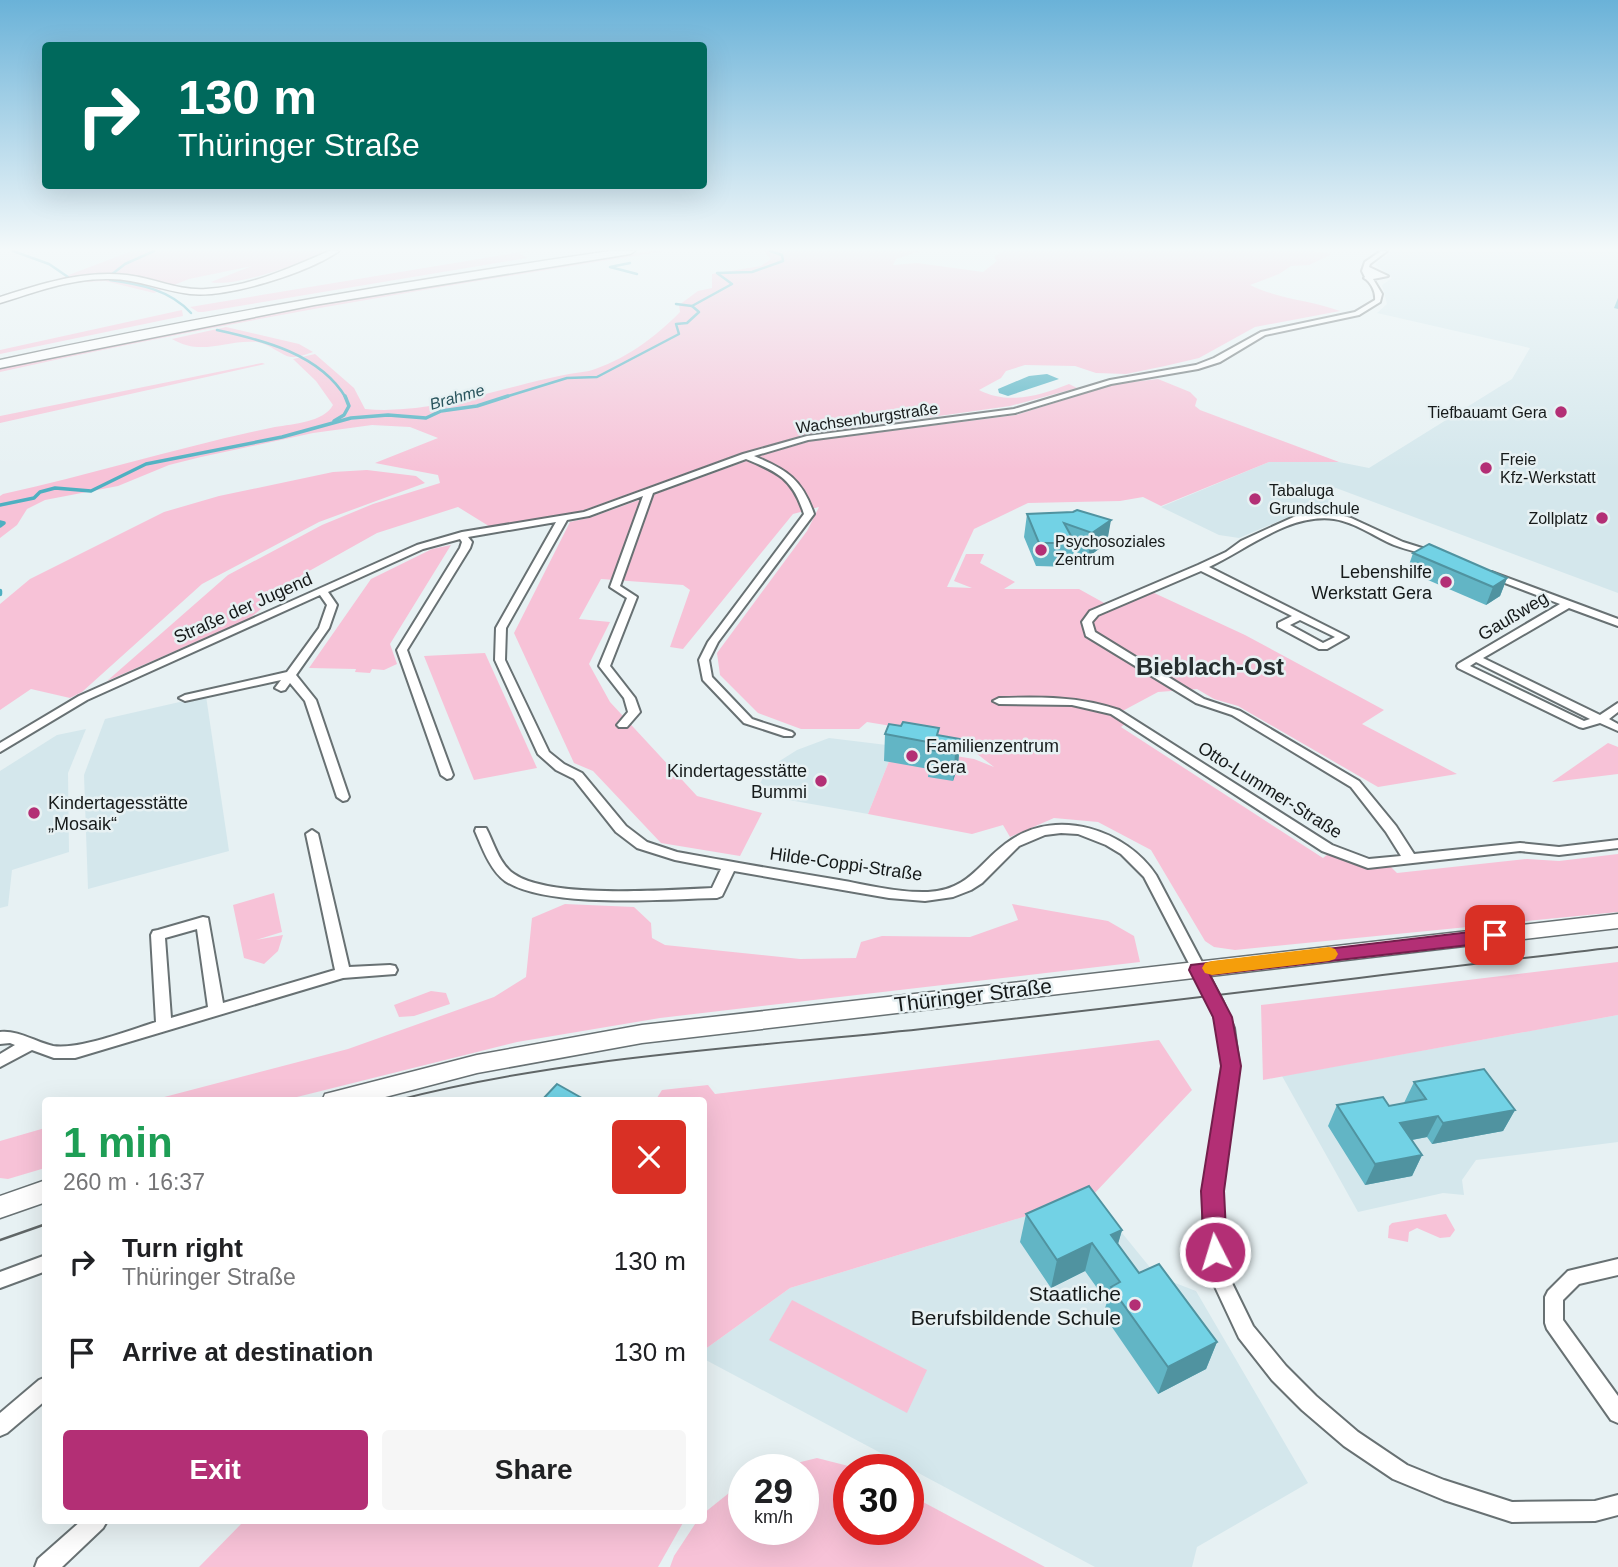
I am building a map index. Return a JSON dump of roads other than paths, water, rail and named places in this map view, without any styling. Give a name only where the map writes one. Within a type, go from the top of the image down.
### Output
[{"type":"highway","points":[[0,358],[172,324]]},
{"type":"highway","points":[[0,365],[175,324]]},
{"type":"main road","name":"Thüringer Straße","points":[[348,1097],[477,1063],[642,1034],[1618,921]]},
{"type":"main road","points":[[0,1207],[42,1192]]},
{"type":"street","name":"Wachsenburgstraße","points":[[510,527],[562,520],[649,492],[746,456],[807,438],[1015,411],[1110,382],[1198,367],[1217,360],[1263,333],[1307,324]]},
{"type":"street","points":[[746,456],[779,470],[802,489],[809,514],[713,642],[704,660],[707,678],[748,721],[788,734]]},
{"type":"street","points":[[623,725],[634,712],[629,698],[604,666],[632,597],[615,587],[649,492]]},
{"type":"street","points":[[1410,859],[1391,829],[1355,785],[1236,713],[1200,701],[1090,634],[1087,622],[1094,613],[1201,567],[1229,554],[1244,543],[1301,517],[1333,516],[1389,537],[1400,544],[1416,546],[1451,560]]},
{"type":"street","name":"Hilde-Coppi-Straße","points":[[562,520],[501,628],[500,660],[544,754],[560,767],[578,776],[621,829],[642,845],[675,856],[729,867],[886,893],[937,896],[969,888],[1006,851],[1027,836],[1048,831],[1088,833],[1117,843],[1139,861],[1198,970]]},
{"type":"street","name":"Straße der Jugend","points":[[0,748],[83,698],[420,547],[462,535],[510,527]]},
{"type":"street","points":[[447,775],[402,650],[465,548],[467,542],[462,535]]},
{"type":"street","points":[[1201,567],[1343,637],[1324,647],[1282,625],[1298,617]]},
{"type":"street","points":[[1477,569],[1618,623]]},
{"type":"street","points":[[281,688],[324,628],[332,605],[323,592]]},
{"type":"street","name":"Gaußweg","points":[[1475,658],[1568,604]]},
{"type":"street","points":[[1475,658],[1462,666],[1583,725],[1601,719],[1618,706]]},
{"type":"street","points":[[185,698],[290,675]]},
{"type":"street","points":[[290,675],[310,700],[343,797]]},
{"type":"street","name":"Otto-Lummer-Straße","points":[[999,701],[1075,700],[1115,712],[1327,848],[1368,864],[1520,847],[1559,851],[1618,844]]},
{"type":"street","points":[[1601,719],[1618,727]]},
{"type":"street","points":[[481,831],[508,877],[530,887],[597,895],[717,893],[729,867]]},
{"type":"street","points":[[312,834],[343,973]]},
{"type":"street","points":[[164,1025],[158,935],[203,922],[216,1009]]},
{"type":"street","points":[[0,1038],[10,1037],[54,1052],[75,1052],[343,973],[390,970]]},
{"type":"street","points":[[1198,970],[1223,1017],[1231,1066],[1213,1191],[1212,1228],[1219,1276],[1246,1332],[1309,1403],[1351,1439],[1400,1472],[1444,1490],[1512,1512],[1595,1511],[1618,1505]]},
{"type":"street","points":[[0,1061],[30,1044]]},
{"type":"street","points":[[0,1280],[42,1264]]},
{"type":"street","points":[[1618,1267],[1574,1277],[1554,1297],[1555,1323],[1618,1413]]},
{"type":"street","points":[[0,1426],[42,1390]]},
{"type":"street","points":[[46,1567],[93,1524]]},
{"type":"water","points":[[1047,374],[1059,379],[1008,396],[999,393],[998,389],[1029,376]]},
{"type":"waterway","name":"Brahme","points":[[502,398],[567,378],[597,377],[679,334],[676,324]]},
{"type":"waterway","points":[[217,330],[289,351],[321,370],[346,397]]},
{"type":"waterway","name":"Brahme","points":[[0,505],[34,498],[40,492],[55,488],[91,491],[146,464],[282,437],[351,418],[388,415],[426,418],[441,411],[477,406],[508,396]]},
{"type":"waterway","points":[[334,421],[344,415],[349,406],[346,397]]},
{"type":"waterway","name":"Brahme","points":[[0,522],[4,523],[0,526]]},
{"type":"tram line","points":[[411,1097],[525,1073],[590,1063],[1009,1019],[1618,947]]},
{"type":"tram line","points":[[0,1240],[42,1225]]},
{"type":"place","name":"Tiefbauamt Gera","points":[[1561,412]]},
{"type":"place","name":"Freie Kfz-Werkstatt","points":[[1486,468]]},
{"type":"place","name":"Tabaluga Grundschule","points":[[1255,499]]},
{"type":"place","name":"Zollplatz","points":[[1602,518]]},
{"type":"place","name":"Psychosoziales Zentrum","points":[[1041,550]]},
{"type":"place","name":"Lebenshilfe Werkstatt Gera","points":[[1446,582]]},
{"type":"place","name":"Familienzentrum Gera","points":[[912,756]]},
{"type":"place","name":"Kindertagesstätte Bummi","points":[[821,781]]},
{"type":"place","name":"Kindertagesstätte „Mosaik“","points":[[34,813]]},
{"type":"place","name":"Staatliche Berufsbildende Schule","points":[[1135,1305]]},
{"type":"district","name":"Bieblach-Ost","points":[[1210,666]]}]
